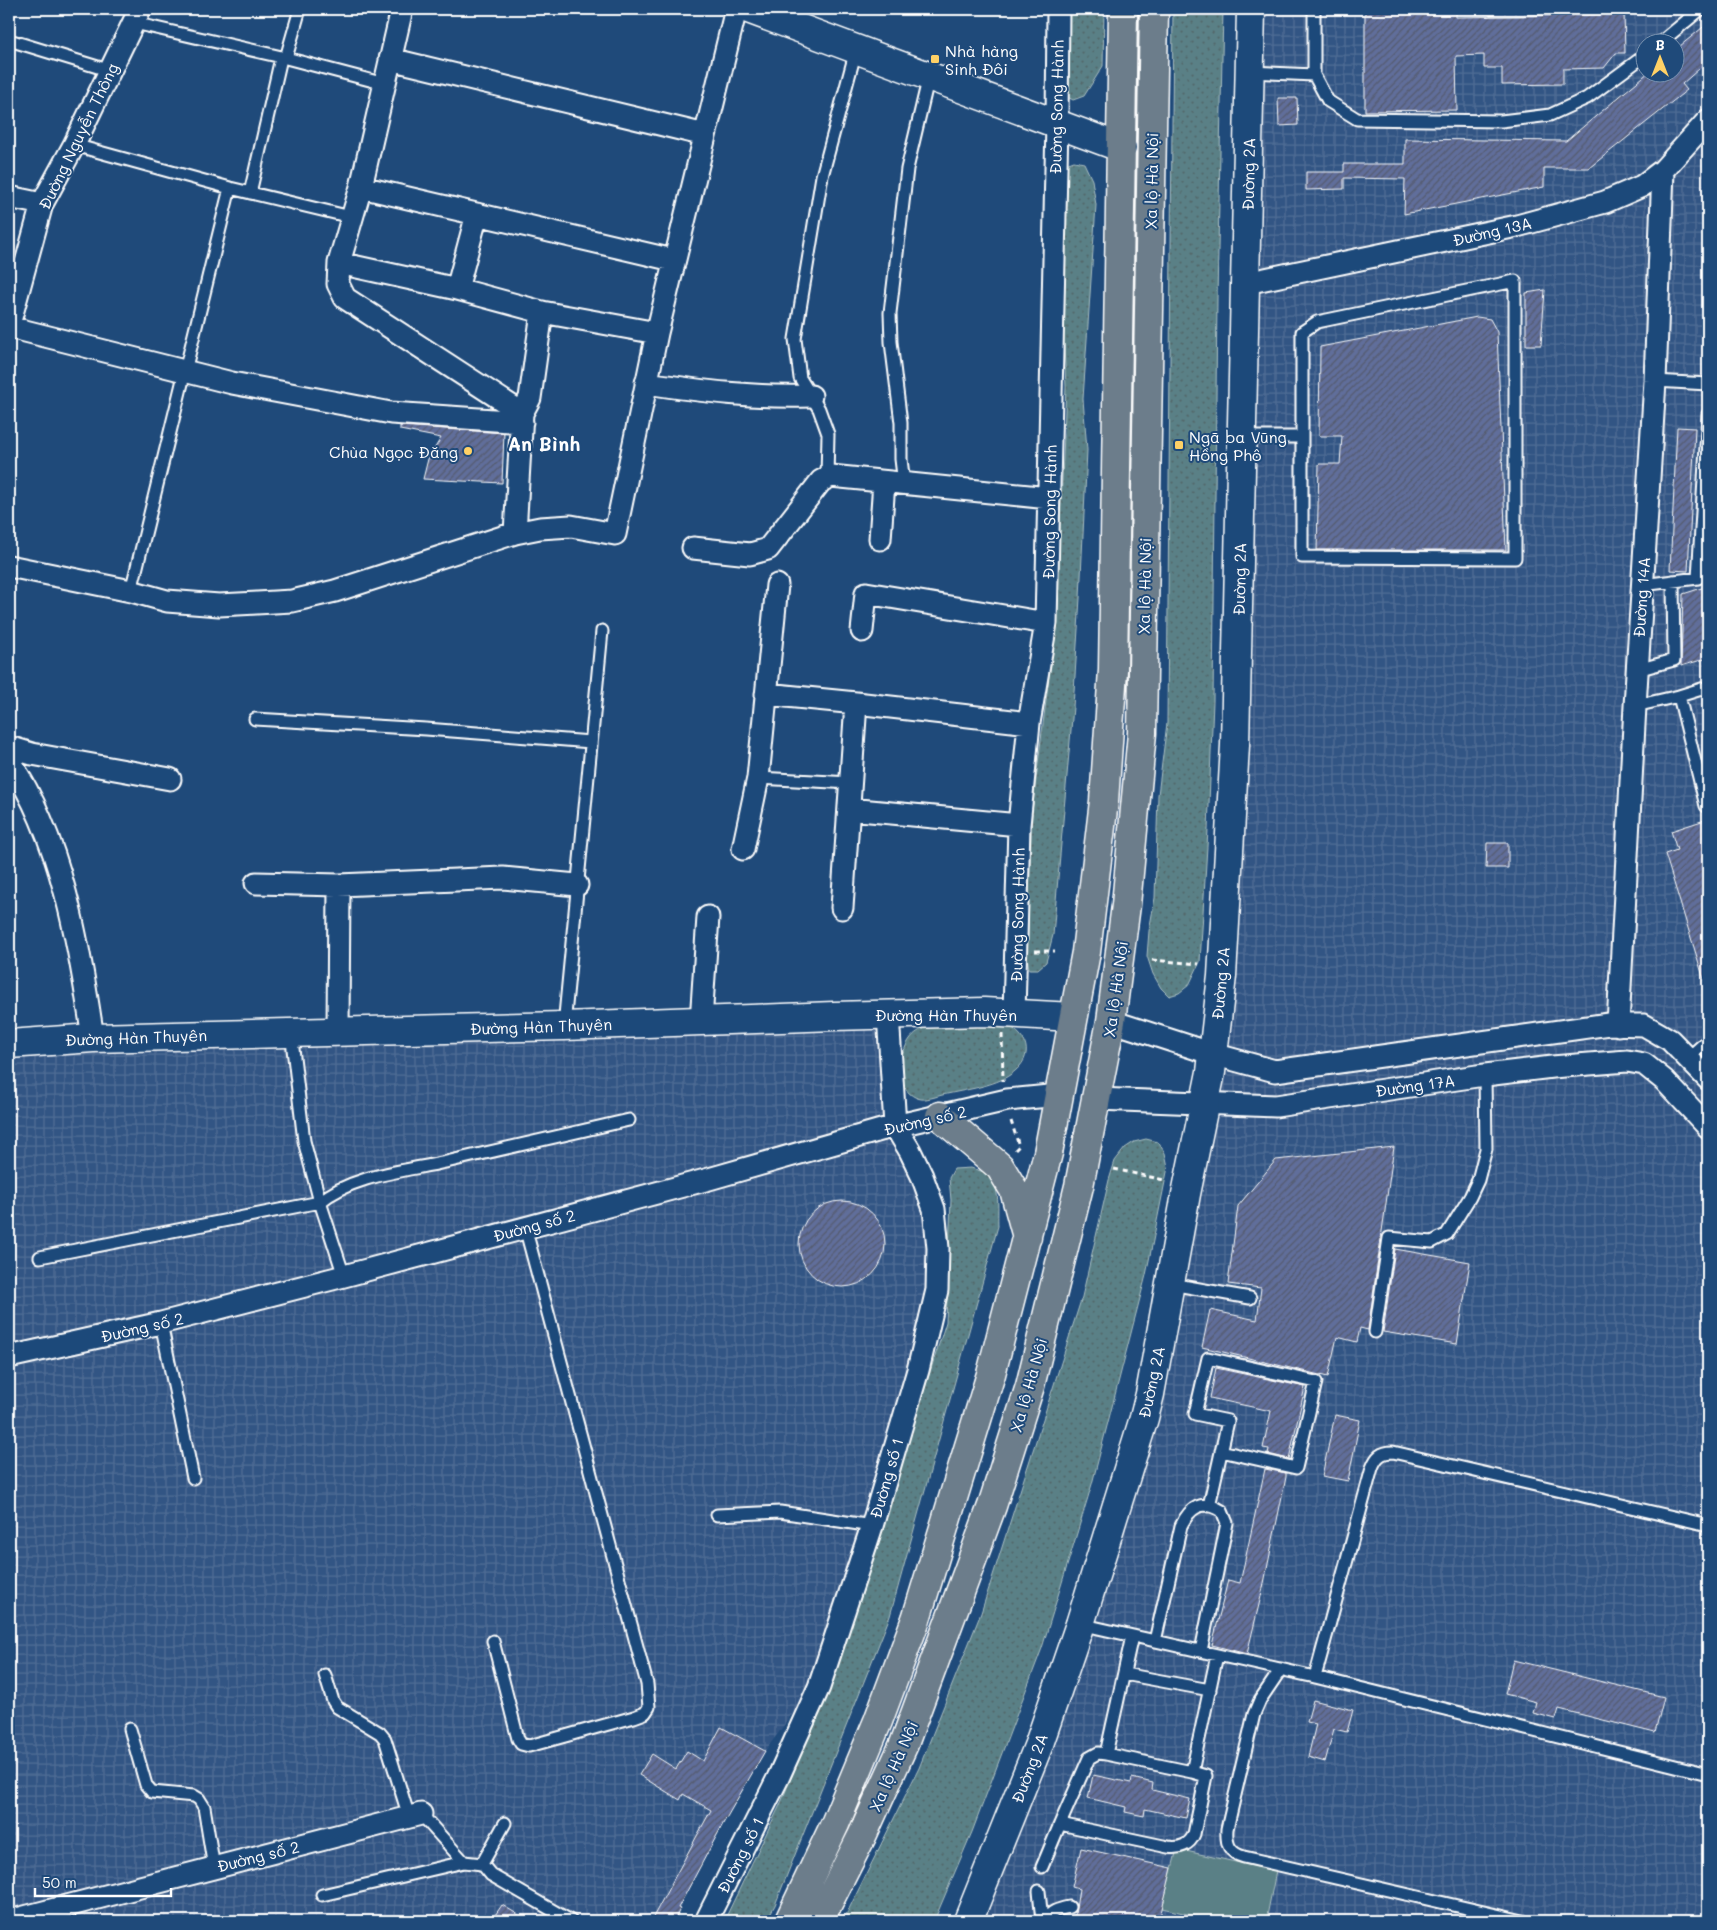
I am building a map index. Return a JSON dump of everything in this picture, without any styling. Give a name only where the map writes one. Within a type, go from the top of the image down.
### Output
[{"type":"highway","name":"Xa lộ Hà Nội","points":[[789,1921],[839,1816],[878,1721],[916,1619],[992,1374],[1048,1153],[1086,952],[1104,801],[1113,670],[1123,9]]},
{"type":"highway","name":"Xa lộ Hà Nội","points":[[819,1921],[862,1836],[904,1744],[992,1506],[1030,1386],[1079,1186],[1111,1021],[1126,906],[1142,733],[1154,9]]},
{"type":"highway","points":[[1073,1017],[1111,1021]]},
{"type":"highway","points":[[1059,1095],[1097,1099]]},
{"type":"highway","points":[[940,1116],[1000,1167],[1014,1190],[1027,1238]]},
{"type":"street","points":[[402,9],[361,187],[339,263],[338,284],[345,298],[522,417]]},
{"type":"street","points":[[9,566],[130,591],[167,601],[219,605],[292,601],[336,590],[515,533],[540,528],[571,526],[615,534],[673,260],[736,9]]},
{"type":"street","points":[[748,9],[1122,148]]},
{"type":"street","name":"Đường Song Hành","points":[[1008,1021],[1019,825],[1029,723],[1046,623],[1058,9]]},
{"type":"street","name":"Đường 2A","points":[[968,1921],[1039,1744],[1080,1624],[1147,1405],[1213,1054],[1222,976],[1235,745],[1251,9]]},
{"type":"street","name":"Đường Nguyễn Thông","points":[[9,326],[42,204],[74,145],[137,16]]},
{"type":"street","points":[[390,59],[705,135]]},
{"type":"street","name":"Đường 13A","points":[[1246,283],[1517,226],[1605,202],[1642,186],[1663,170],[1708,120]]},
{"type":"street","name":"Đường 14A","points":[[1618,1025],[1655,381],[1663,170]]},
{"type":"street","points":[[361,187],[673,260]]},
{"type":"street","points":[[9,197],[42,204]]},
{"type":"street","points":[[457,289],[477,214]]},
{"type":"street","points":[[339,263],[457,289],[542,312],[657,333]]},
{"type":"street","points":[[515,533],[522,417],[530,398],[542,312]]},
{"type":"street","points":[[9,326],[232,383],[391,413],[522,417]]},
{"type":"street","points":[[646,382],[694,390],[756,396],[811,396]]},
{"type":"street","points":[[693,548],[750,554],[768,549],[821,481],[836,476],[1049,498]]},
{"type":"street","points":[[880,539],[894,483]]},
{"type":"street","points":[[743,849],[758,778],[777,585]]},
{"type":"street","points":[[862,631],[866,593],[1046,623]]},
{"type":"street","points":[[766,694],[1029,723]]},
{"type":"street","points":[[842,908],[856,703]]},
{"type":"street","points":[[9,747],[32,754],[170,779]]},
{"type":"street","points":[[9,760],[18,774],[39,818],[58,868],[82,964],[94,1038]]},
{"type":"street","points":[[849,809],[1019,825]]},
{"type":"street","points":[[256,883],[339,885],[503,878],[577,885]]},
{"type":"street","points":[[338,1031],[339,885]]},
{"type":"street","points":[[701,1021],[708,917]]},
{"type":"street","name":"Đường Hàn Thuyên","points":[[9,1044],[94,1038],[564,1026],[888,1014],[1008,1021],[1073,1017]]},
{"type":"street","name":"Đường số 1","points":[[706,1921],[778,1778],[819,1687],[872,1526],[918,1370],[937,1290],[938,1248],[934,1209],[922,1176],[895,1126],[888,1014]]},
{"type":"street","name":"Đường 17A","points":[[1111,1021],[1275,1072],[1592,1026],[1609,1024],[1644,1026],[1670,1040],[1708,1079]]},
{"type":"street","name":"Đường 17A","points":[[1097,1099],[1276,1106],[1485,1075],[1627,1060],[1644,1064],[1664,1080],[1708,1127]]},
{"type":"street","name":"Đường số 2","points":[[9,1357],[161,1323],[344,1276],[710,1179],[895,1126],[1007,1100],[1059,1095]]},
{"type":"street","name":"Đường số 2","points":[[9,1921],[415,1816]]},
{"type":"lane","points":[[250,193],[283,58],[300,9]]},
{"type":"lane","points":[[1314,9],[1314,74],[1328,101],[1357,119],[1500,121],[1550,115],[1587,98],[1634,63]]},
{"type":"lane","points":[[1673,32],[1701,9]]},
{"type":"lane","points":[[137,16],[283,58],[385,84]]},
{"type":"lane","points":[[9,40],[110,71]]},
{"type":"lane","points":[[827,478],[828,434],[819,409],[800,378],[795,339],[822,176],[856,50]]},
{"type":"lane","points":[[1250,72],[1314,74]]},
{"type":"lane","points":[[894,483],[901,459],[901,423],[891,342],[890,313],[907,169],[929,76]]},
{"type":"lane","points":[[74,145],[230,188],[351,218]]},
{"type":"lane","points":[[130,591],[230,188]]},
{"type":"lane","points":[[1516,281],[1516,558],[1302,557],[1302,437],[1302,332],[1317,322],[1516,281]]},
{"type":"lane","points":[[1655,381],[1708,384]]},
{"type":"lane","points":[[1642,585],[1698,578],[1705,510],[1708,414]]},
{"type":"lane","points":[[1242,437],[1302,437]]},
{"type":"lane","points":[[1637,670],[1674,660],[1673,581]]},
{"type":"lane","points":[[564,1026],[602,631]]},
{"type":"lane","points":[[1635,706],[1708,687]]},
{"type":"lane","points":[[1679,696],[1706,806]]},
{"type":"lane","points":[[254,719],[426,729],[591,742]]},
{"type":"lane","points":[[758,778],[851,783]]},
{"type":"lane","points":[[291,1032],[304,1141],[320,1202],[344,1276]]},
{"type":"lane","points":[[1688,1058],[1708,1040]]},
{"type":"lane","points":[[1375,1332],[1389,1238],[1432,1242],[1447,1234],[1478,1180],[1485,1161],[1487,1135],[1485,1075]]},
{"type":"lane","points":[[40,1257],[320,1202],[330,1193],[346,1185],[629,1120]]},
{"type":"lane","points":[[494,1641],[518,1739],[521,1744],[529,1746],[645,1714],[649,1706],[644,1674],[524,1227]]},
{"type":"lane","points":[[1171,1284],[1250,1298]]},
{"type":"lane","points":[[161,1323],[193,1478]]},
{"type":"lane","points":[[1209,1506],[1228,1421],[1195,1414],[1208,1358],[1316,1382],[1296,1468],[1222,1451]]},
{"type":"lane","points":[[1315,1677],[1372,1468],[1378,1456],[1385,1452],[1402,1454],[1708,1525]]},
{"type":"lane","points":[[1155,1641],[1181,1526],[1190,1512],[1202,1506],[1209,1506],[1222,1511],[1227,1523],[1201,1651]]},
{"type":"lane","points":[[717,1516],[780,1512],[872,1526]]},
{"type":"lane","points":[[1080,1624],[1315,1677],[1708,1774]]},
{"type":"lane","points":[[1106,1754],[1132,1636]]},
{"type":"lane","points":[[1192,1772],[1217,1655]]},
{"type":"lane","points":[[1281,1669],[1260,1700],[1254,1714],[1227,1829],[1228,1845],[1231,1851],[1244,1857],[1523,1921]]},
{"type":"lane","points":[[1124,1674],[1210,1690]]},
{"type":"lane","points":[[325,1675],[333,1701],[337,1707],[380,1733],[385,1739],[415,1816],[464,1862]]},
{"type":"lane","points":[[130,1729],[146,1785],[152,1792],[194,1796],[199,1799],[204,1807],[214,1868]]},
{"type":"lane","points":[[1042,1867],[1060,1824],[1089,1758],[1098,1753],[1206,1776],[1192,1840],[1180,1847],[1168,1847],[1060,1824]]},
{"type":"lane","points":[[482,1864],[506,1823]]},
{"type":"lane","points":[[322,1895],[464,1862],[482,1864],[490,1875],[571,1921]]},
{"type":"lane","points":[[1039,1891],[1043,1921]]},
{"type":"lane","points":[[1043,1921],[1052,1912],[1069,1907]]},
{"type":"path","points":[[1026,950],[1054,951]]},
{"type":"path","points":[[1152,960],[1199,964]]},
{"type":"path","points":[[1003,1084],[1008,1021]]},
{"type":"path","points":[[1011,1121],[1019,1146]]},
{"type":"path","points":[[1114,1169],[1164,1180]]},
{"type":"shaded area","points":[[1261,9],[1708,9],[1708,1921],[979,1921],[1049,1749],[1222,1072]]},
{"type":"shaded area","points":[[883,1025],[928,1212],[931,1288],[912,1366],[813,1686],[765,1751],[724,1822],[681,1903],[674,1921],[9,1921],[9,1055]]},
{"type":"green space","points":[[1061,9],[1104,9],[1103,66],[1084,96],[1073,100],[1062,94]]},
{"type":"green space","points":[[1173,9],[1223,9],[1217,298],[1213,701],[1208,830],[1200,962],[1189,985],[1179,993],[1169,996],[1161,988],[1153,974],[1147,956],[1155,898],[1158,795],[1167,723]]},
{"type":"green space","points":[[1074,161],[1084,163],[1092,180],[1096,205],[1083,399],[1087,450],[1080,598],[1073,707],[1053,935],[1046,962],[1038,969],[1029,969],[1027,956],[1032,811],[1056,622],[1066,387],[1061,285],[1066,164]]},
{"type":"green space","points":[[1008,1025],[1023,1039],[1026,1053],[1019,1067],[1003,1079],[975,1088],[927,1099],[921,1099],[910,1094],[903,1084],[900,1066],[903,1054],[907,1043],[913,1035],[922,1029],[928,1027]]},
{"type":"green space","points":[[1146,1139],[1158,1142],[1165,1153],[1168,1167],[1146,1275],[1092,1484],[1042,1648],[972,1832],[934,1921],[843,1921],[919,1768],[981,1613],[1082,1297],[1115,1161],[1125,1148],[1134,1142]]},
{"type":"green space","points":[[971,1168],[985,1173],[993,1181],[998,1200],[998,1226],[890,1616],[775,1905],[766,1921],[724,1921],[780,1805],[831,1681],[946,1322],[951,1200],[949,1178],[954,1169]]},
{"type":"green space","points":[[1177,1849],[1276,1871],[1266,1921],[1217,1921],[1162,1908]]},
{"type":"building","points":[[1365,9],[1456,9],[1456,17],[1624,14],[1625,53],[1616,53],[1604,68],[1563,69],[1563,84],[1502,85],[1502,68],[1484,68],[1484,55],[1456,56],[1457,110],[1365,111]]},
{"type":"building","points":[[1708,23],[1708,61],[1682,84],[1687,90],[1589,168],[1544,168],[1544,187],[1404,214],[1405,179],[1344,178],[1344,189],[1306,190],[1306,172],[1344,172],[1344,164],[1405,164],[1405,139],[1566,141],[1637,82],[1684,82],[1684,43]]},
{"type":"building","points":[[1278,98],[1297,98],[1298,125],[1279,126]]},
{"type":"building","points":[[1545,290],[1541,345],[1526,345],[1526,293]]},
{"type":"building","points":[[1477,317],[1490,319],[1497,332],[1506,550],[1317,550],[1319,464],[1340,464],[1342,436],[1319,436],[1320,347]]},
{"type":"building","name":"Chùa Ngọc Đăng","points":[[400,426],[504,433],[502,483],[423,479],[428,459],[441,438],[400,430]]},
{"type":"building","points":[[1677,427],[1695,428],[1688,571],[1670,570]]},
{"type":"building","points":[[1708,586],[1708,658],[1681,666],[1683,594]]},
{"type":"building","points":[[1708,819],[1708,982],[1705,983],[1665,854],[1677,850],[1671,831]]},
{"type":"building","points":[[1487,843],[1508,843],[1508,868],[1486,868]]},
{"type":"building","points":[[1394,1147],[1368,1330],[1360,1328],[1357,1342],[1337,1337],[1328,1377],[1202,1347],[1210,1310],[1257,1320],[1261,1288],[1228,1284],[1238,1206],[1276,1160]]},
{"type":"building","points":[[842,1201],[859,1204],[873,1213],[882,1227],[885,1244],[882,1261],[873,1275],[859,1284],[842,1287],[825,1284],[811,1275],[802,1261],[799,1244],[802,1227],[811,1213],[825,1204]]},
{"type":"building","points":[[1395,1249],[1470,1262],[1457,1344],[1383,1332]]},
{"type":"building","points":[[1216,1368],[1305,1387],[1289,1459],[1268,1454],[1269,1449],[1263,1448],[1271,1411],[1210,1398]]},
{"type":"building","points":[[1335,1415],[1360,1420],[1348,1481],[1322,1476]]},
{"type":"building","points":[[1265,1469],[1286,1473],[1286,1477],[1247,1654],[1212,1645],[1228,1580],[1240,1583]]},
{"type":"building","points":[[1513,1660],[1664,1697],[1655,1733],[1559,1709],[1556,1719],[1533,1713],[1536,1702],[1505,1694]]},
{"type":"building","points":[[1313,1700],[1353,1710],[1347,1732],[1334,1729],[1325,1762],[1308,1757],[1316,1724],[1307,1722]]},
{"type":"building","points":[[721,1727],[765,1751],[724,1822],[678,1908],[680,1909],[674,1921],[651,1921],[711,1810],[683,1794],[680,1800],[639,1775],[652,1754],[676,1769],[687,1751],[703,1761]]},
{"type":"building","points":[[1093,1775],[1131,1783],[1132,1778],[1153,1783],[1152,1790],[1190,1799],[1186,1818],[1145,1809],[1144,1816],[1125,1812],[1126,1807],[1088,1798]]},
{"type":"building","points":[[1081,1848],[1172,1868],[1159,1921],[1074,1921],[1079,1889],[1072,1887]]},
{"type":"building","points":[[502,1905],[529,1921],[491,1921]]},
{"type":"place","name":"Nhà hàng Sinh Đôi","points":[[935,59]]},
{"type":"place","name":"Ngã ba Vũng Hồng Phô","points":[[1179,445]]},
{"type":"place","name":"Chùa Ngọc Đăng","points":[[468,451]]},
{"type":"district","name":"An Bình","points":[[544,443]]}]
